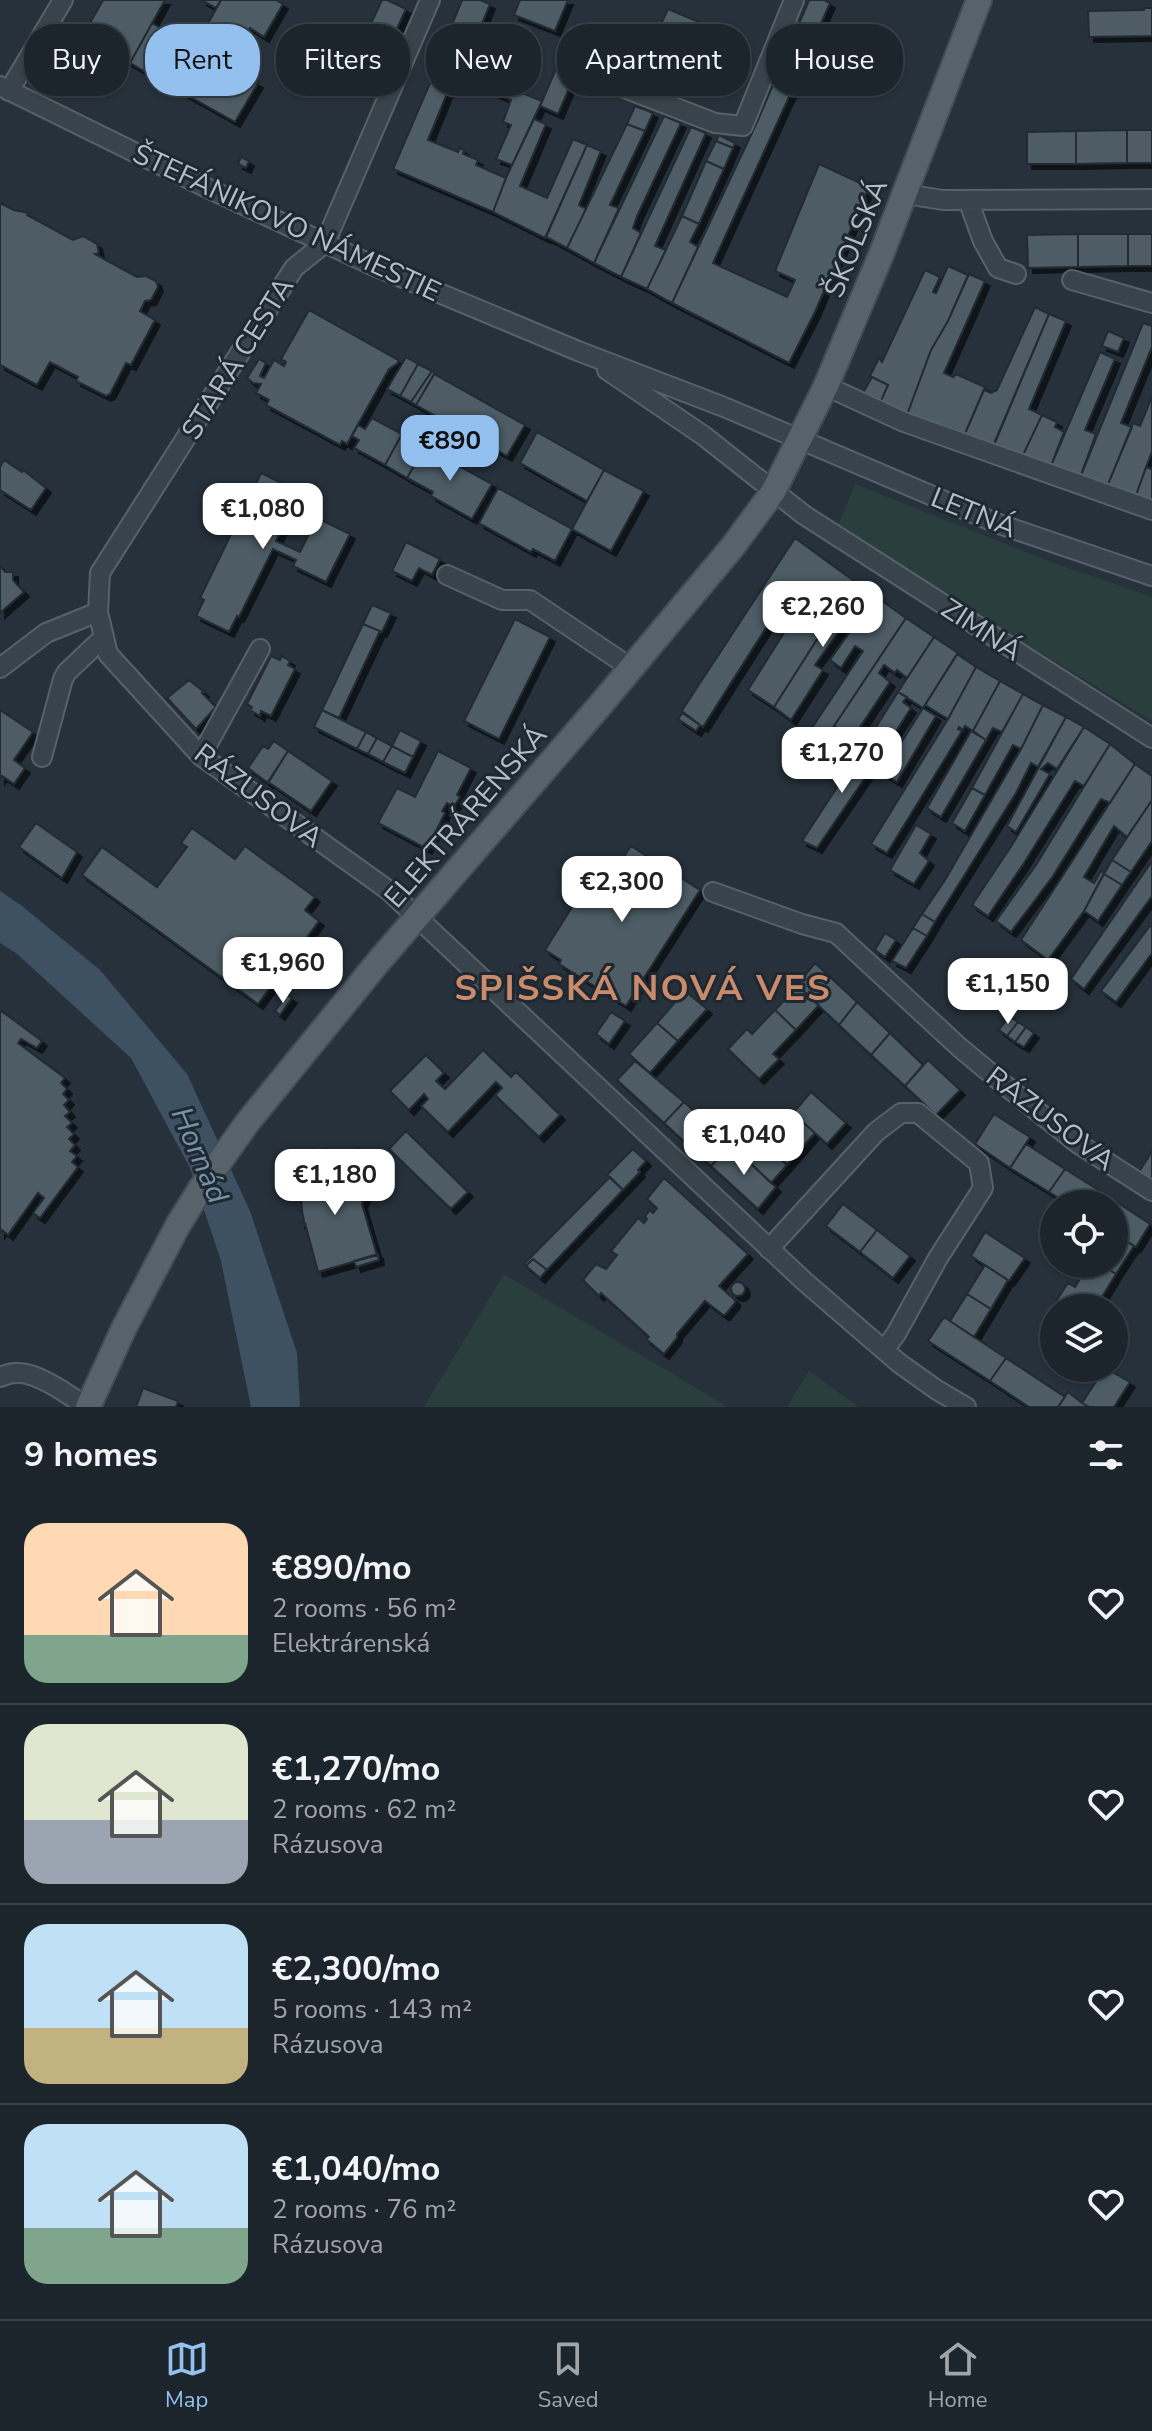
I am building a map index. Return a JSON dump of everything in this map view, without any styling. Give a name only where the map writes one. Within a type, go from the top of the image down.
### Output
[{"type":"main road","name":"ŠKOLSKÁ","points":[[773,492],[826,386],[905,194],[979,0]]},
{"type":"main road","name":"ELEKTRÁRENSKÁ","points":[[88,1407],[124,1328],[178,1225],[247,1123],[319,1032],[734,545],[773,492]]},
{"type":"street","points":[[5,88],[63,0]]},
{"type":"street","points":[[325,243],[430,0]]},
{"type":"street","points":[[645,96],[715,123],[743,126],[794,0]]},
{"type":"street","name":"ŠTEFÁNIKOVO NÁMESTIE","points":[[5,88],[325,243],[578,351],[800,439]]},
{"type":"street","points":[[905,194],[943,200],[1152,199]]},
{"type":"street","points":[[968,200],[983,241],[998,268],[1016,274]]},
{"type":"street","name":"STARÁ CESTA","points":[[106,646],[98,612],[100,573],[294,268],[325,243]]},
{"type":"street","points":[[1072,280],[1152,303]]},
{"type":"street","name":"ŠTEFÁNIKOVO NÁMESTIE","points":[[578,351],[704,436],[773,492]]},
{"type":"street","points":[[826,386],[904,422],[1152,510]]},
{"type":"street","name":"LETNÁ","points":[[800,439],[996,523],[1152,576]]},
{"type":"street","name":"ZIMNÁ","points":[[773,492],[804,515],[1152,738]]},
{"type":"street","points":[[447,575],[502,600],[530,600],[631,668]]},
{"type":"street","points":[[0,668],[46,633],[98,612]]},
{"type":"street","points":[[42,757],[67,672],[106,646]]},
{"type":"street","name":"RÁZUSOVA","points":[[106,646],[201,756],[388,890],[416,918]]},
{"type":"street","points":[[201,756],[260,649]]},
{"type":"street","name":"RÁZUSOVA","points":[[713,892],[836,933],[959,1047],[1006,1086],[1077,1143],[1152,1191]]},
{"type":"street","points":[[416,918],[769,1249],[884,1350],[937,1390],[966,1407]]},
{"type":"street","points":[[769,1249],[876,1132],[901,1113],[918,1113],[979,1163],[983,1188],[884,1350]]},
{"type":"street","points":[[0,1377],[19,1372],[30,1375],[88,1407]]},
{"type":"green space","points":[[855,484],[1046,560],[1152,597],[1152,721],[838,526]]},
{"type":"green space","points":[[504,1274],[728,1407],[424,1407]]},
{"type":"green space","points":[[809,1371],[859,1407],[787,1407]]},
{"type":"water","name":"Hornád","points":[[0,891],[100,970],[187,1074],[250,1211],[297,1353],[300,1407],[251,1407],[221,1261],[190,1168],[131,1058],[16,953],[0,943]]},
{"type":"building","points":[[103,0],[165,0],[152,24],[145,24],[145,36],[130,63],[129,24],[89,24]]},
{"type":"building","points":[[201,0],[221,0],[216,8]]},
{"type":"building","points":[[221,0],[276,0],[283,4],[264,37],[260,34],[260,24],[208,24]]},
{"type":"building","points":[[382,0],[406,9],[399,24],[371,24]]},
{"type":"building","points":[[462,0],[480,0],[490,4],[482,24],[452,24]]},
{"type":"building","points":[[520,0],[568,0],[555,31],[514,15]]},
{"type":"building","points":[[809,0],[830,3],[821,24],[799,24]]},
{"type":"building","points":[[1152,8],[1152,36],[1089,37],[1088,11]]},
{"type":"building","points":[[668,9],[699,22],[698,24],[661,24]]},
{"type":"building","points":[[145,36],[145,71],[130,63]]},
{"type":"building","points":[[557,67],[557,96],[566,96],[558,114],[540,106]]},
{"type":"building","points":[[426,92],[426,96],[446,96],[428,140],[458,152],[460,148],[464,150],[463,154],[478,160],[476,165],[506,178],[493,212],[393,169]]},
{"type":"building","points":[[189,96],[250,96],[235,122]]},
{"type":"building","points":[[502,96],[530,96],[542,101],[512,165],[496,159],[511,125],[503,122],[511,100]]},
{"type":"building","points":[[768,96],[789,96],[713,263],[787,297],[795,280],[775,271],[819,164],[869,187],[815,312],[789,363],[672,303]]},
{"type":"building","points":[[635,106],[653,113],[645,131],[627,124]]},
{"type":"building","points":[[664,116],[681,123],[637,216],[633,228],[641,233],[621,277],[594,263]]},
{"type":"building","points":[[534,119],[546,124],[520,186],[547,198],[573,139],[587,145],[545,238],[493,212]]},
{"type":"building","points":[[627,124],[645,131],[610,205],[619,208],[594,263],[567,248]]},
{"type":"building","points":[[691,127],[706,133],[655,246],[666,250],[647,289],[621,277]]},
{"type":"building","points":[[1127,130],[1152,130],[1152,163],[1127,163]]},
{"type":"building","points":[[1127,130],[1127,163],[1076,164],[1076,131]]},
{"type":"building","points":[[1076,131],[1076,164],[1027,164],[1027,132]]},
{"type":"building","points":[[719,135],[735,143],[733,148],[716,141]]},
{"type":"building","points":[[716,141],[733,148],[724,169],[706,161]]},
{"type":"building","points":[[587,145],[601,151],[579,205],[586,209],[567,248],[546,237]]},
{"type":"building","points":[[241,157],[249,161],[246,168],[238,164]]},
{"type":"building","points":[[706,161],[724,169],[699,224],[682,216]]},
{"type":"building","points":[[0,203],[29,213],[27,215],[73,240],[83,236],[97,244],[99,253],[95,254],[137,277],[146,276],[156,281],[158,287],[140,311],[155,320],[131,365],[126,363],[110,394],[106,396],[76,381],[78,377],[50,362],[37,385],[0,365]]},
{"type":"building","points":[[682,216],[699,224],[690,242],[698,247],[672,303],[647,289]]},
{"type":"building","points":[[1078,234],[1078,267],[1028,268],[1027,235]]},
{"type":"building","points":[[1078,234],[1128,234],[1128,266],[1078,267]]},
{"type":"building","points":[[1128,234],[1152,234],[1152,266],[1128,266]]},
{"type":"building","points":[[948,266],[968,275],[948,321],[931,350],[907,415],[880,403],[888,385],[869,378],[879,358],[882,362],[925,270],[940,277],[933,292],[936,293]]},
{"type":"building","points":[[969,274],[985,281],[944,373],[953,377],[956,374],[985,387],[964,436],[907,415],[931,350]]},
{"type":"building","points":[[1035,307],[1049,314],[993,446],[964,436],[984,390],[991,393],[997,390]]},
{"type":"building","points":[[309,310],[398,360],[389,369],[347,444],[342,441],[340,445],[266,405],[269,400],[256,393],[261,384],[247,378],[259,359],[266,363],[260,376],[264,378],[274,360],[284,366],[286,362],[281,359]]},
{"type":"building","points":[[1049,314],[1066,321],[1029,409],[1042,415],[1023,455],[994,445]]},
{"type":"building","points":[[1143,323],[1152,326],[1152,347],[1121,423],[1132,427],[1106,489],[1079,480]]},
{"type":"building","points":[[1108,331],[1124,338],[1118,352],[1102,346]]},
{"type":"building","points":[[1100,352],[1115,359],[1085,430],[1096,434],[1079,480],[1050,468]]},
{"type":"building","points":[[406,357],[418,364],[400,396],[387,389]]},
{"type":"building","points":[[418,364],[432,371],[411,402],[400,396]]},
{"type":"building","points":[[432,371],[435,373],[416,405],[411,402]]},
{"type":"building","points":[[434,374],[525,425],[507,456],[416,405]]},
{"type":"building","points":[[872,377],[888,385],[880,403],[862,395]]},
{"type":"building","points":[[1152,397],[1152,451],[1135,498],[1106,489],[1133,423],[1140,426]]},
{"type":"building","points":[[1042,415],[1057,422],[1055,427],[1064,432],[1050,468],[1023,455]]},
{"type":"building","points":[[372,418],[402,434],[385,465],[354,448],[359,440],[352,436],[358,425],[365,429]]},
{"type":"building","points":[[537,432],[604,470],[587,501],[520,463]]},
{"type":"building","points":[[402,434],[425,447],[407,478],[385,465]]},
{"type":"building","points":[[425,447],[492,484],[472,519],[431,496],[433,492],[407,478]]},
{"type":"building","points":[[4,460],[46,488],[31,510],[0,490],[0,467]]},
{"type":"building","points":[[1146,467],[1152,467],[1152,503],[1135,498]]},
{"type":"building","points":[[604,470],[644,491],[611,551],[572,529]]},
{"type":"building","points":[[261,473],[300,492],[276,541],[300,552],[317,518],[350,534],[326,582],[293,566],[296,560],[273,549],[229,632],[196,616],[204,600],[200,598],[234,528],[223,523],[231,506],[243,512]]},
{"type":"building","points":[[498,488],[572,529],[555,561],[533,549],[531,552],[479,523]]},
{"type":"building","points":[[795,538],[854,581],[774,707],[748,690],[797,612],[783,601],[703,727],[681,712]]},
{"type":"building","points":[[406,542],[440,559],[432,575],[419,568],[412,581],[392,571]]},
{"type":"building","points":[[0,566],[5,572],[13,572],[13,580],[24,592],[0,613]]},
{"type":"building","points":[[854,581],[875,596],[850,631],[843,626],[815,665],[823,670],[791,720],[774,707]]},
{"type":"building","points":[[875,596],[906,618],[824,741],[810,731],[863,651],[855,646],[841,668],[830,660]]},
{"type":"building","points":[[372,605],[391,613],[382,632],[363,624]]},
{"type":"building","points":[[906,618],[934,637],[907,678],[884,665],[879,673],[890,682],[852,739],[834,726]]},
{"type":"building","points":[[515,619],[550,637],[499,739],[464,721]]},
{"type":"building","points":[[363,624],[380,631],[339,718],[322,710]]},
{"type":"building","points":[[934,637],[958,653],[923,708],[898,692]]},
{"type":"building","points":[[957,654],[976,667],[948,719],[925,705]]},
{"type":"building","points":[[271,656],[280,660],[282,656],[295,669],[271,716],[261,711],[260,716],[247,704]]},
{"type":"building","points":[[976,667],[1000,681],[973,731],[965,726],[963,730],[959,727],[962,731],[887,853],[871,844],[948,719]]},
{"type":"building","points":[[189,680],[216,707],[196,729],[167,698]]},
{"type":"building","points":[[1000,681],[1023,694],[1002,732],[993,728],[986,740],[973,731]]},
{"type":"building","points":[[898,692],[907,697],[903,702],[911,708],[882,753],[866,743]]},
{"type":"building","points":[[1023,694],[1043,705],[1021,749],[1013,745],[985,795],[972,788]]},
{"type":"building","points":[[1043,705],[1066,717],[1038,767],[1031,763],[1016,793],[935,922],[922,914],[1021,749]]},
{"type":"building","points":[[923,708],[936,716],[897,782],[882,773]]},
{"type":"building","points":[[0,710],[33,732],[14,760],[25,768],[14,784],[2,776],[0,779]]},
{"type":"building","points":[[322,710],[366,732],[357,749],[314,727]]},
{"type":"building","points":[[683,712],[700,725],[696,731],[678,719]]},
{"type":"building","points":[[1066,717],[1084,727],[1057,769],[1048,763],[1041,769],[1050,774],[1016,832],[1007,826]]},
{"type":"building","points":[[1084,727],[1110,744],[1084,786],[1075,781],[988,916],[972,905]]},
{"type":"building","points":[[400,730],[421,741],[413,757],[392,746]]},
{"type":"building","points":[[971,731],[986,740],[941,817],[927,808]]},
{"type":"building","points":[[366,732],[377,738],[368,754],[357,749]]},
{"type":"building","points":[[377,738],[392,746],[383,762],[368,754]]},
{"type":"building","points":[[274,741],[288,751],[268,783],[248,768],[263,746],[268,749]]},
{"type":"building","points":[[866,743],[882,753],[817,848],[802,841]]},
{"type":"building","points":[[1110,744],[1135,764],[1110,803],[1101,799],[1053,876],[1011,932],[996,921],[1036,865]]},
{"type":"building","points":[[392,746],[413,757],[405,773],[383,762]]},
{"type":"building","points":[[288,751],[332,781],[311,811],[268,782]]},
{"type":"building","points":[[438,751],[471,768],[454,807],[447,803],[442,811],[445,813],[427,849],[378,823],[397,788],[415,797]]},
{"type":"building","points":[[1135,764],[1152,776],[1152,800],[1127,837],[1114,826],[1084,877],[1094,883],[1101,871],[1104,873],[1084,911],[1048,960],[1021,940]]},
{"type":"building","points":[[972,788],[985,795],[965,831],[952,823]]},
{"type":"building","points":[[1152,800],[1152,841],[1131,872],[1112,860]]},
{"type":"building","points":[[36,823],[77,852],[62,878],[19,847]]},
{"type":"building","points":[[916,825],[931,834],[920,853],[929,861],[914,884],[890,870]]},
{"type":"building","points":[[192,828],[235,859],[245,846],[315,897],[305,910],[319,921],[258,1004],[82,875],[102,847],[157,887],[187,847],[181,843]]},
{"type":"building","points":[[631,846],[700,890],[626,1006],[559,964],[561,960],[545,950],[603,858],[617,867]]},
{"type":"building","points":[[1112,860],[1131,872],[1122,885],[1104,874]]},
{"type":"building","points":[[1152,861],[1152,896],[1084,989],[1071,979]]},
{"type":"building","points":[[1104,874],[1122,885],[1098,921],[1084,911]]},
{"type":"building","points":[[922,914],[935,922],[927,936],[913,928]]},
{"type":"building","points":[[1152,923],[1152,953],[1116,1002],[1101,991]]},
{"type":"building","points":[[913,928],[927,936],[906,968],[892,961]]},
{"type":"building","points":[[885,933],[896,940],[885,957],[875,950]]},
{"type":"building","points":[[815,963],[857,1002],[839,1025],[797,985]]},
{"type":"building","points":[[798,986],[819,1005],[796,1030],[775,1010]]},
{"type":"building","points":[[685,991],[707,1009],[678,1041],[657,1023]]},
{"type":"building","points":[[287,995],[292,998],[280,1015],[275,1011]]},
{"type":"building","points":[[857,1002],[890,1033],[871,1055],[839,1025]]},
{"type":"building","points":[[0,1010],[42,1041],[37,1048],[21,1039],[18,1043],[65,1078],[61,1083],[67,1089],[63,1094],[69,1100],[64,1105],[70,1112],[65,1116],[72,1123],[67,1127],[74,1134],[69,1139],[75,1145],[70,1151],[77,1156],[72,1162],[78,1167],[40,1218],[33,1213],[44,1198],[38,1193],[8,1235],[2,1230],[0,1233]]},
{"type":"building","points":[[775,1010],[796,1030],[773,1054],[779,1059],[759,1079],[728,1049],[747,1029],[752,1034]]},
{"type":"building","points":[[611,1012],[625,1021],[609,1044],[596,1034]]},
{"type":"building","points":[[1009,1016],[1018,1022],[1007,1036],[999,1030]]},
{"type":"building","points":[[1018,1022],[1026,1027],[1015,1042],[1007,1036]]},
{"type":"building","points":[[657,1023],[678,1041],[650,1073],[629,1054]]},
{"type":"building","points":[[1026,1027],[1034,1033],[1024,1047],[1015,1042]]},
{"type":"building","points":[[890,1033],[923,1065],[905,1086],[871,1055]]},
{"type":"building","points":[[483,1050],[511,1077],[516,1072],[560,1115],[539,1137],[495,1095],[502,1088],[496,1082],[448,1132],[421,1106],[428,1099],[424,1094],[409,1110],[390,1091],[426,1055],[444,1073],[436,1081],[445,1089]]},
{"type":"building","points":[[928,1060],[960,1090],[936,1115],[905,1086]]},
{"type":"building","points":[[635,1061],[684,1102],[664,1123],[617,1080]]},
{"type":"building","points":[[811,1092],[846,1123],[827,1144],[793,1113]]},
{"type":"building","points":[[684,1102],[731,1145],[711,1166],[664,1123]]},
{"type":"building","points":[[794,1114],[815,1133],[787,1165],[766,1145]]},
{"type":"building","points":[[994,1114],[1030,1137],[1010,1168],[975,1144]]},
{"type":"building","points":[[406,1131],[468,1192],[451,1209],[389,1149]]},
{"type":"building","points":[[1026,1144],[1065,1169],[1050,1190],[1046,1190],[1010,1168]]},
{"type":"building","points":[[731,1145],[776,1187],[758,1209],[711,1166]]},
{"type":"building","points":[[766,1145],[787,1165],[771,1183],[750,1163]]},
{"type":"building","points":[[328,1148],[326,1160],[365,1197],[362,1204],[377,1255],[318,1272],[305,1223],[299,1223],[304,1221],[302,1211],[297,1210],[302,1210],[301,1199],[296,1199],[301,1198],[303,1188],[298,1186],[304,1186],[307,1176],[303,1173],[308,1175],[316,1161],[314,1149],[317,1152]]},
{"type":"building","points":[[358,1148],[369,1158],[372,1157],[370,1159],[374,1163],[376,1160],[375,1164],[386,1175],[370,1191],[342,1164]]},
{"type":"building","points":[[633,1149],[646,1161],[623,1190],[607,1175]]},
{"type":"building","points":[[1152,1151],[1152,1181],[1139,1172]]},
{"type":"building","points":[[1065,1169],[1098,1190],[1050,1190]]},
{"type":"building","points":[[610,1177],[623,1190],[547,1270],[533,1259],[526,1266],[524,1264]]},
{"type":"building","points":[[664,1178],[748,1254],[719,1286],[735,1300],[725,1315],[705,1301],[664,1354],[601,1293],[599,1296],[583,1280],[596,1264],[606,1269],[617,1255],[611,1251],[638,1218],[644,1223],[650,1210],[653,1213],[657,1208],[647,1199]]},
{"type":"building","points":[[843,1204],[877,1230],[860,1252],[826,1226]]},
{"type":"building","points":[[1128,1209],[1150,1224],[1136,1247],[1128,1242]]},
{"type":"building","points":[[877,1230],[910,1256],[893,1278],[860,1252]]},
{"type":"building","points":[[985,1232],[1025,1258],[1009,1281],[971,1256]]},
{"type":"building","points":[[378,1254],[379,1260],[356,1267],[354,1261]]},
{"type":"building","points":[[533,1259],[547,1270],[540,1278],[526,1266]]},
{"type":"building","points":[[985,1265],[1008,1280],[991,1309],[967,1294]]},
{"type":"building","points":[[1080,1278],[1114,1278],[1104,1294],[1061,1294],[1068,1283],[1075,1287]]},
{"type":"building","points":[[738,1282],[745,1289],[738,1296],[731,1289]]},
{"type":"building","points":[[967,1294],[991,1309],[974,1337],[950,1321]]},
{"type":"building","points":[[944,1317],[1006,1358],[990,1381],[928,1341]]},
{"type":"building","points":[[1006,1358],[1065,1397],[1058,1407],[1029,1407],[990,1381]]},
{"type":"building","points":[[1096,1382],[1130,1382],[1114,1407],[1089,1407],[1082,1403]]},
{"type":"building","points":[[143,1388],[178,1401],[176,1407],[136,1407]]},
{"type":"building","points":[[1068,1392],[1082,1403],[1089,1407],[1058,1407]]},
{"type":"district","name":"SPIŠSKÁ NOVÁ VES","points":[[643,987]]}]
